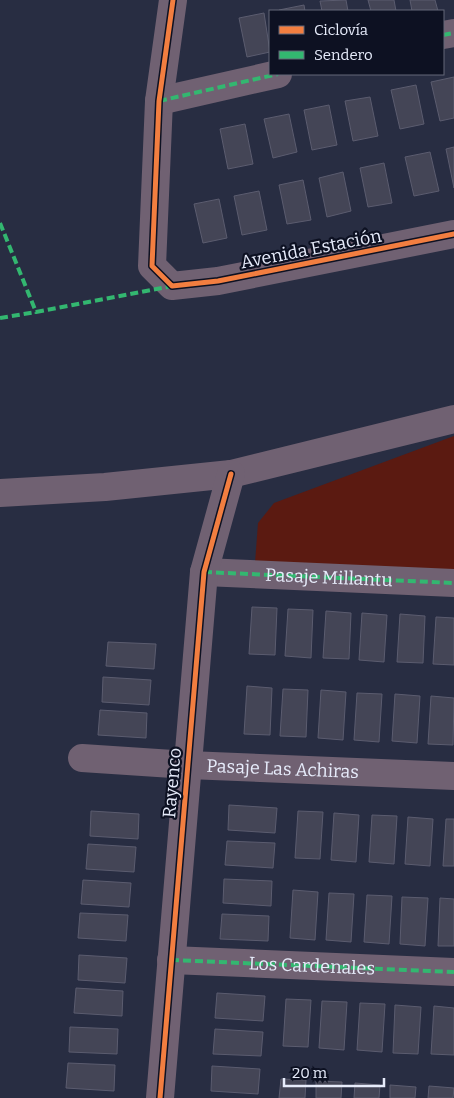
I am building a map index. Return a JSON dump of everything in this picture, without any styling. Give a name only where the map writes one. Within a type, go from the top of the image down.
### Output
[{"type":"street","points":[[173,0],[159,101],[274,75]]},
{"type":"street","name":"Avenida Estación","points":[[159,101],[152,266],[172,286],[218,282],[454,234]]},
{"type":"street","points":[[0,493],[105,487],[231,474],[454,419]]},
{"type":"street","name":"Rayenco","points":[[160,1098],[204,572],[231,474]]},
{"type":"street","name":"Pasaje Millantu","points":[[204,572],[454,583]]},
{"type":"street","name":"Pasaje Las Achiras","points":[[82,758],[188,766],[454,776]]},
{"type":"street","name":"Los Cardenales","points":[[171,960],[454,972]]},
{"type":"shaded area","points":[[454,436],[454,572],[255,563],[258,523],[274,503]]},
{"type":"building","points":[[346,0],[348,10],[322,10],[320,1]]},
{"type":"building","points":[[368,0],[394,0],[396,10],[371,10]]},
{"type":"building","points":[[410,0],[435,0],[438,10],[412,10]]},
{"type":"building","points":[[304,5],[305,10],[279,10]]},
{"type":"building","points":[[264,13],[269,52],[247,57],[239,18]]},
{"type":"building","points":[[454,77],[454,118],[440,121],[431,82]]},
{"type":"building","points":[[416,85],[424,124],[400,129],[391,90]]},
{"type":"building","points":[[370,97],[378,136],[353,141],[345,101]]},
{"type":"building","points":[[329,105],[337,145],[312,150],[304,110]]},
{"type":"building","points":[[289,114],[297,152],[273,158],[264,119]]},
{"type":"building","points":[[245,124],[253,164],[228,169],[220,129]]},
{"type":"building","points":[[454,147],[454,188],[446,149]]},
{"type":"building","points":[[430,152],[439,191],[414,196],[405,157]]},
{"type":"building","points":[[384,163],[392,203],[368,207],[360,168]]},
{"type":"building","points":[[343,172],[351,211],[327,217],[319,178]]},
{"type":"building","points":[[303,180],[311,220],[287,224],[279,185]]},
{"type":"building","points":[[259,191],[267,230],[242,235],[234,196]]},
{"type":"building","points":[[219,199],[227,238],[203,243],[194,204]]},
{"type":"building","points":[[252,607],[277,608],[275,655],[249,654]]},
{"type":"building","points":[[288,609],[313,610],[311,658],[285,656]]},
{"type":"building","points":[[326,611],[351,613],[349,659],[323,658]]},
{"type":"building","points":[[362,613],[387,615],[384,662],[359,660]]},
{"type":"building","points":[[400,614],[425,616],[423,663],[397,662]]},
{"type":"building","points":[[436,617],[454,618],[454,665],[433,664]]},
{"type":"building","points":[[108,642],[156,644],[154,669],[106,666]]},
{"type":"building","points":[[103,677],[151,680],[149,705],[102,702]]},
{"type":"building","points":[[247,686],[272,688],[270,735],[244,734]]},
{"type":"building","points":[[283,689],[308,690],[306,737],[280,736]]},
{"type":"building","points":[[321,690],[346,692],[343,740],[318,738]]},
{"type":"building","points":[[357,693],[382,694],[379,742],[354,740]]},
{"type":"building","points":[[395,694],[420,696],[417,743],[392,741]]},
{"type":"building","points":[[431,696],[454,698],[453,745],[428,744]]},
{"type":"building","points":[[100,710],[147,713],[146,738],[98,735]]},
{"type":"building","points":[[229,805],[277,808],[275,833],[228,830]]},
{"type":"building","points":[[91,811],[139,814],[138,839],[90,836]]},
{"type":"building","points":[[298,811],[323,812],[320,859],[295,858]]},
{"type":"building","points":[[334,813],[359,815],[356,862],[331,860]]},
{"type":"building","points":[[372,815],[397,816],[394,864],[369,862]]},
{"type":"building","points":[[408,817],[433,819],[430,866],[405,864]]},
{"type":"building","points":[[446,819],[454,819],[454,866],[443,866]]},
{"type":"building","points":[[227,841],[275,843],[273,868],[225,865]]},
{"type":"building","points":[[88,844],[136,847],[134,872],[86,869]]},
{"type":"building","points":[[224,879],[272,881],[271,906],[223,903]]},
{"type":"building","points":[[83,880],[131,883],[129,907],[81,904]]},
{"type":"building","points":[[293,890],[318,892],[315,940],[290,938]]},
{"type":"building","points":[[329,893],[354,894],[351,942],[326,940]]},
{"type":"building","points":[[367,895],[392,896],[389,944],[364,942]]},
{"type":"building","points":[[402,897],[428,898],[425,946],[400,944]]},
{"type":"building","points":[[440,898],[454,899],[454,946],[438,946]]},
{"type":"building","points":[[80,913],[128,915],[126,941],[78,938]]},
{"type":"building","points":[[222,914],[269,916],[268,941],[220,939]]},
{"type":"building","points":[[79,955],[127,958],[125,983],[78,980]]},
{"type":"building","points":[[76,988],[123,991],[122,1016],[74,1013]]},
{"type":"building","points":[[217,993],[265,996],[263,1021],[215,1018]]},
{"type":"building","points":[[286,999],[311,1000],[308,1047],[283,1046]]},
{"type":"building","points":[[322,1001],[347,1002],[344,1050],[319,1048]]},
{"type":"building","points":[[360,1003],[385,1004],[382,1052],[357,1050]]},
{"type":"building","points":[[395,1005],[421,1007],[418,1054],[393,1053]]},
{"type":"building","points":[[434,1006],[454,1008],[454,1055],[431,1054]]},
{"type":"building","points":[[70,1027],[118,1029],[117,1054],[69,1052]]},
{"type":"building","points":[[215,1029],[263,1032],[261,1056],[213,1054]]},
{"type":"building","points":[[68,1063],[115,1065],[114,1091],[66,1088]]},
{"type":"building","points":[[212,1066],[260,1069],[258,1094],[211,1091]]},
{"type":"building","points":[[281,1079],[306,1080],[305,1098],[279,1098]]},
{"type":"building","points":[[316,1081],[342,1082],[341,1098],[316,1098]]},
{"type":"building","points":[[355,1083],[380,1085],[379,1098],[354,1098]]},
{"type":"building","points":[[390,1085],[416,1087],[415,1098],[390,1098]]},
{"type":"building","points":[[429,1086],[454,1088],[453,1098],[428,1098]]},
{"type":"marked path","points":[[444,35],[454,33]]},
{"type":"marked path","points":[[159,101],[274,75]]},
{"type":"marked path","points":[[0,223],[36,312],[172,286]]},
{"type":"marked path","points":[[0,318],[36,312]]},
{"type":"marked path","points":[[204,572],[454,583]]},
{"type":"marked path","points":[[171,960],[454,972]]},
{"type":"cycle path","points":[[173,0],[159,101],[152,266],[172,286],[218,281],[454,234]]},
{"type":"cycle path","points":[[160,1098],[204,572],[231,474]]}]
